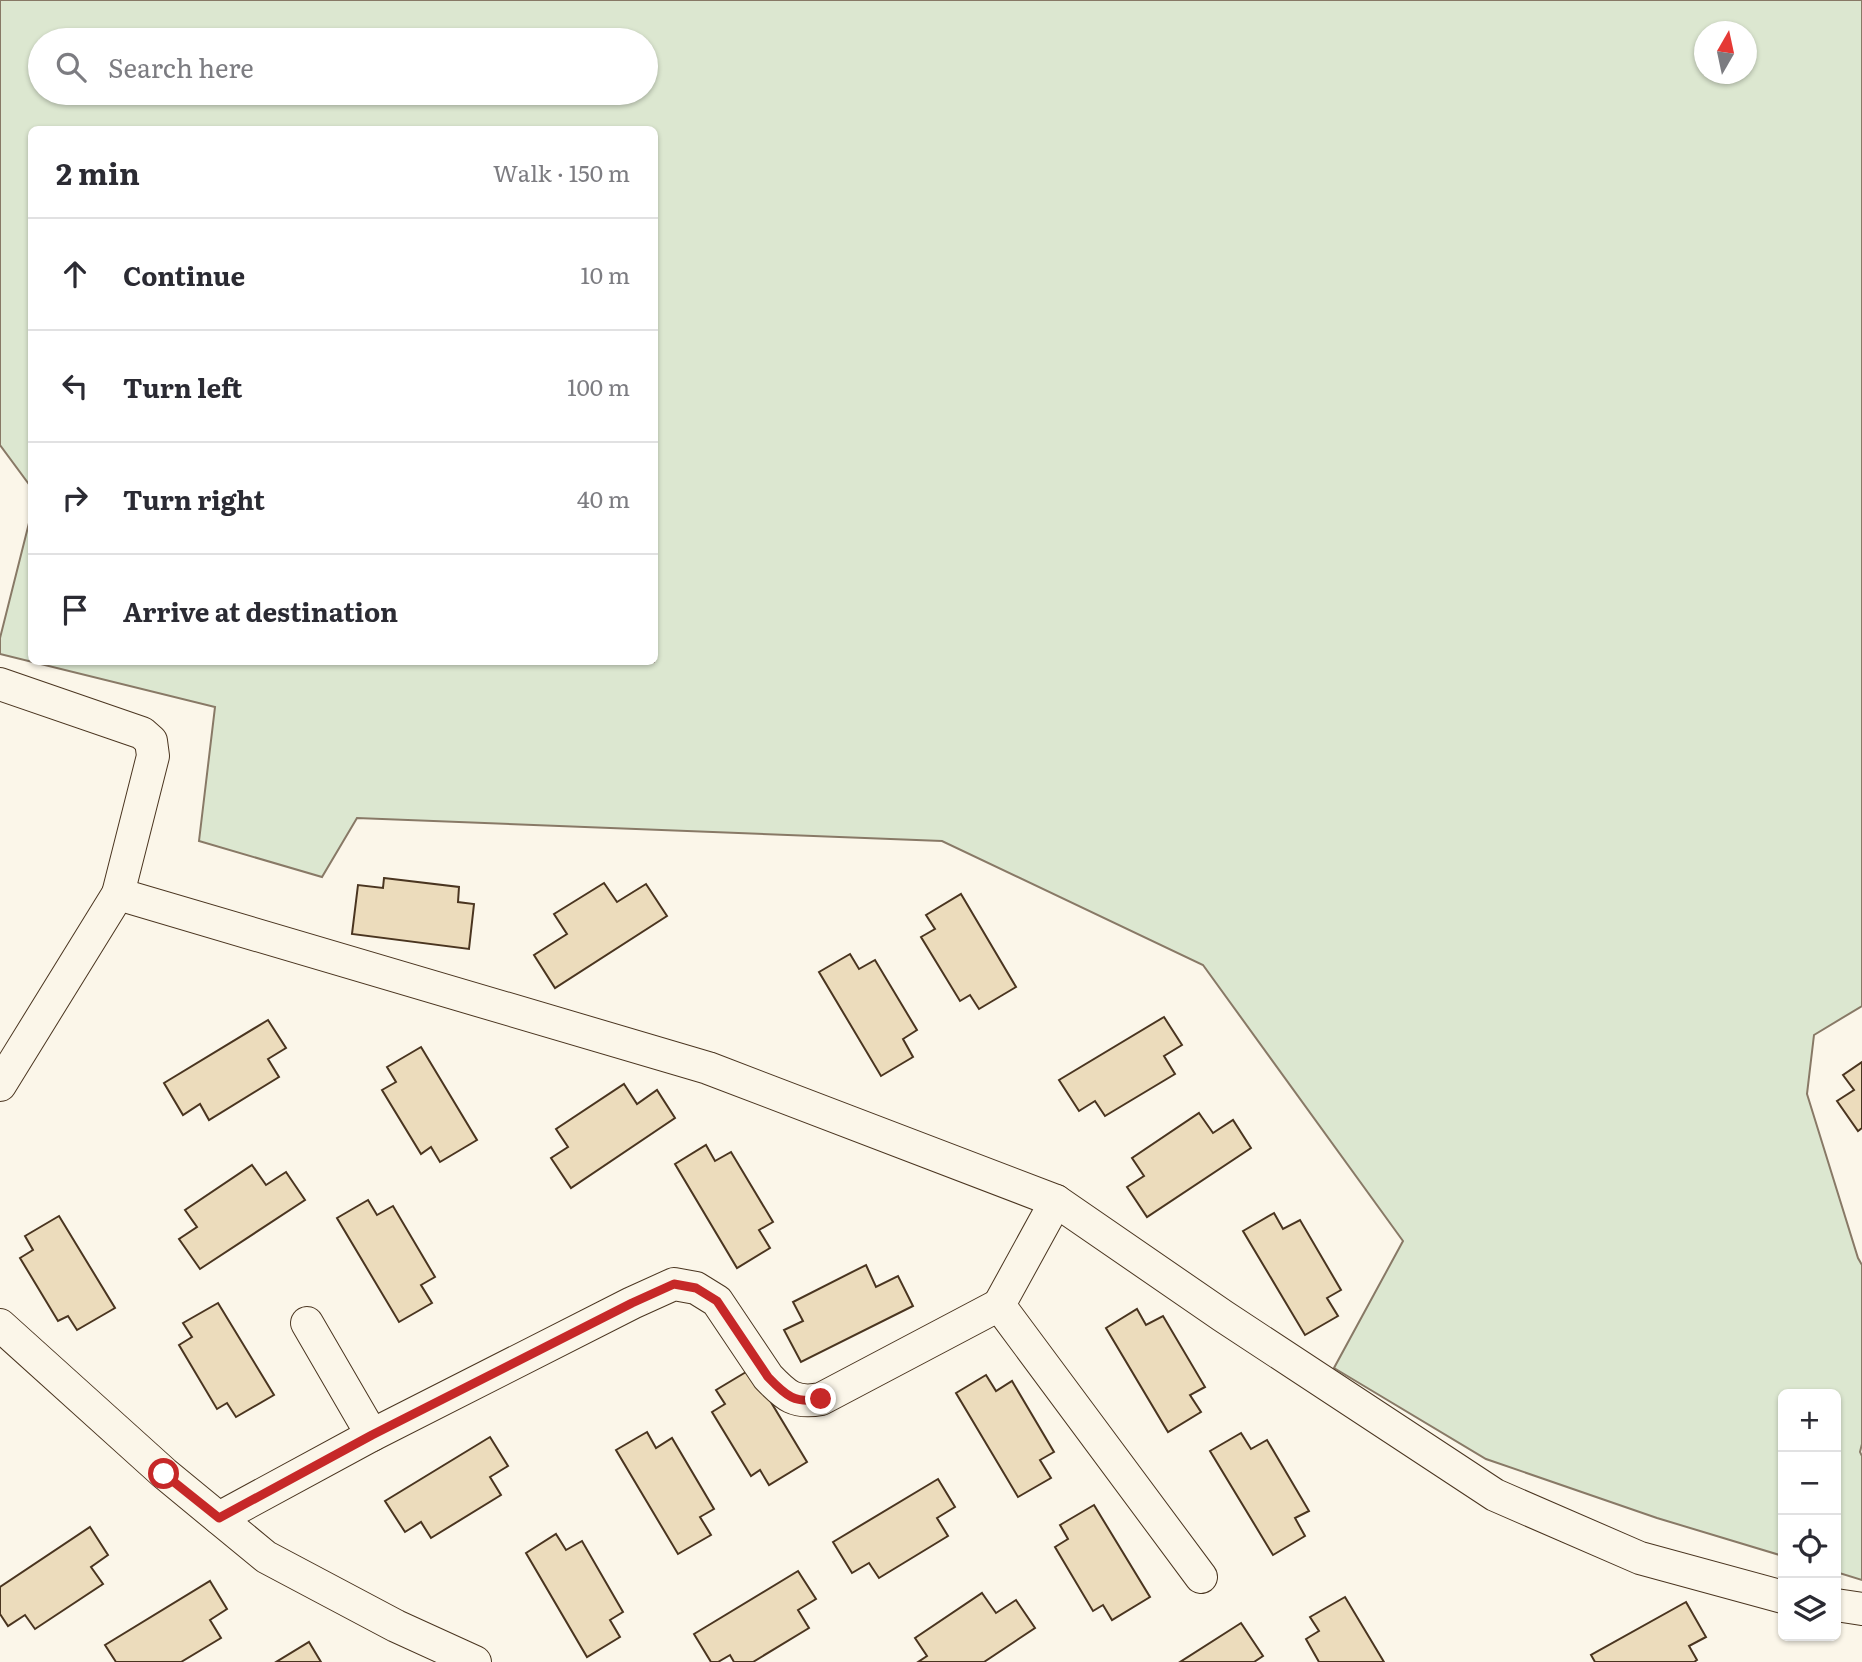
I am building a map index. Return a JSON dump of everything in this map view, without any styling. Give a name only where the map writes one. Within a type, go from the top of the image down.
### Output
[{"type":"street","points":[[0,684],[142,733],[151,741],[153,756],[118,894],[0,1085]]},
{"type":"street","points":[[118,894],[708,1068],[1056,1201],[1223,1316],[1495,1495],[1640,1558],[1778,1596]]},
{"type":"street","points":[[219,1518],[372,1435],[674,1284],[696,1288],[717,1301],[768,1377],[779,1388],[795,1400],[821,1399],[999,1305],[1056,1201]]},
{"type":"street","points":[[999,1305],[1200,1577]]},
{"type":"street","points":[[307,1323],[372,1435]]},
{"type":"street","points":[[0,1325],[164,1474],[265,1557],[396,1626],[475,1662]]},
{"type":"street","points":[[1841,1606],[1862,1609]]},
{"type":"green space","points":[[0,0],[1862,0],[1862,1006],[1814,1035],[1807,1094],[1862,1265],[1862,1580],[1841,1574],[1841,1389],[1778,1389],[1778,1554],[1657,1518],[1486,1459],[1334,1368],[1403,1241],[1203,965],[942,841],[357,818],[322,877],[199,841],[215,707],[44,665],[658,665],[658,126],[28,126],[28,483],[0,445]]},
{"type":"green space","points":[[28,527],[28,661],[0,654],[0,638]]},
{"type":"building","points":[[384,878],[459,887],[458,902],[474,904],[469,949],[352,934],[358,885],[383,888]]},
{"type":"building","points":[[604,883],[617,902],[646,884],[667,916],[555,988],[534,955],[567,934],[554,914]]},
{"type":"building","points":[[961,894],[1016,987],[979,1009],[970,995],[960,1001],[921,937],[935,929],[926,915]]},
{"type":"building","points":[[850,954],[859,969],[875,960],[917,1030],[903,1039],[913,1057],[881,1076],[819,972]]},
{"type":"building","points":[[1164,1017],[1182,1045],[1164,1056],[1175,1074],[1105,1116],[1095,1101],[1079,1111],[1059,1080]]},
{"type":"building","points":[[268,1020],[286,1048],[268,1059],[279,1077],[209,1120],[200,1104],[183,1115],[164,1083]]},
{"type":"building","points":[[421,1047],[477,1140],[440,1162],[431,1147],[421,1154],[382,1090],[396,1082],[387,1067]]},
{"type":"building","points":[[1862,1062],[1862,1128],[1858,1131],[1837,1101],[1854,1090],[1843,1075]]},
{"type":"building","points":[[624,1084],[637,1104],[657,1090],[675,1118],[571,1188],[551,1158],[568,1147],[556,1129]]},
{"type":"building","points":[[1199,1113],[1213,1133],[1233,1120],[1251,1148],[1147,1217],[1127,1187],[1144,1176],[1132,1158]]},
{"type":"building","points":[[706,1145],[715,1161],[731,1152],[773,1222],[759,1230],[770,1248],[737,1268],[675,1164]]},
{"type":"building","points":[[252,1165],[266,1185],[286,1172],[305,1200],[200,1269],[179,1239],[197,1227],[185,1210]]},
{"type":"building","points":[[368,1200],[377,1215],[393,1206],[435,1277],[421,1285],[432,1303],[399,1322],[337,1218]]},
{"type":"building","points":[[1274,1213],[1283,1229],[1300,1220],[1341,1290],[1327,1298],[1338,1316],[1305,1335],[1243,1231]]},
{"type":"building","points":[[59,1216],[115,1308],[77,1330],[68,1316],[58,1321],[20,1258],[33,1250],[25,1236]]},
{"type":"building","points":[[866,1265],[876,1287],[898,1276],[913,1306],[801,1362],[784,1330],[803,1321],[793,1302]]},
{"type":"building","points":[[218,1303],[274,1395],[236,1417],[227,1403],[217,1409],[179,1345],[192,1337],[183,1323]]},
{"type":"building","points":[[1137,1309],[1146,1325],[1163,1316],[1205,1387],[1190,1395],[1201,1412],[1168,1432],[1106,1328]]},
{"type":"building","points":[[751,1369],[807,1462],[769,1485],[760,1470],[751,1476],[712,1412],[725,1404],[716,1390]]},
{"type":"building","points":[[986,1375],[996,1391],[1012,1381],[1054,1452],[1040,1460],[1051,1478],[1018,1497],[956,1393]]},
{"type":"building","points":[[647,1432],[656,1448],[672,1438],[714,1509],[700,1517],[711,1535],[678,1554],[616,1450]]},
{"type":"building","points":[[1241,1433],[1251,1449],[1267,1440],[1309,1511],[1295,1518],[1305,1536],[1273,1555],[1210,1451]]},
{"type":"building","points":[[490,1437],[508,1466],[490,1477],[501,1495],[431,1538],[421,1522],[405,1532],[385,1501]]},
{"type":"building","points":[[938,1479],[955,1507],[937,1518],[948,1536],[879,1578],[869,1563],[852,1573],[833,1542]]},
{"type":"building","points":[[1094,1505],[1150,1597],[1112,1620],[1103,1605],[1093,1611],[1055,1547],[1068,1539],[1060,1525]]},
{"type":"building","points":[[90,1527],[108,1555],[91,1567],[103,1584],[35,1629],[25,1615],[8,1626],[0,1614],[0,1587]]},
{"type":"building","points":[[556,1534],[566,1550],[582,1541],[623,1612],[610,1620],[620,1637],[587,1657],[526,1553]]},
{"type":"building","points":[[798,1571],[816,1599],[798,1610],[809,1628],[753,1662],[734,1662],[730,1655],[718,1662],[711,1662],[694,1634]]},
{"type":"building","points":[[210,1581],[227,1609],[210,1620],[221,1638],[181,1662],[116,1662],[105,1645]]},
{"type":"building","points":[[982,1593],[996,1613],[1016,1600],[1035,1628],[984,1662],[918,1662],[927,1656],[915,1638]]},
{"type":"building","points":[[1345,1597],[1384,1662],[1319,1662],[1306,1639],[1319,1631],[1310,1617]]},
{"type":"building","points":[[1686,1602],[1706,1637],[1689,1646],[1697,1660],[1694,1662],[1595,1662],[1591,1655]]},
{"type":"building","points":[[1241,1623],[1263,1656],[1254,1662],[1180,1662]]},
{"type":"building","points":[[309,1642],[321,1662],[276,1662]]},
{"type":"route","points":[[164,1474],[219,1518],[372,1435],[674,1284],[696,1288],[717,1301],[768,1377],[779,1388],[795,1400],[821,1399]]}]
